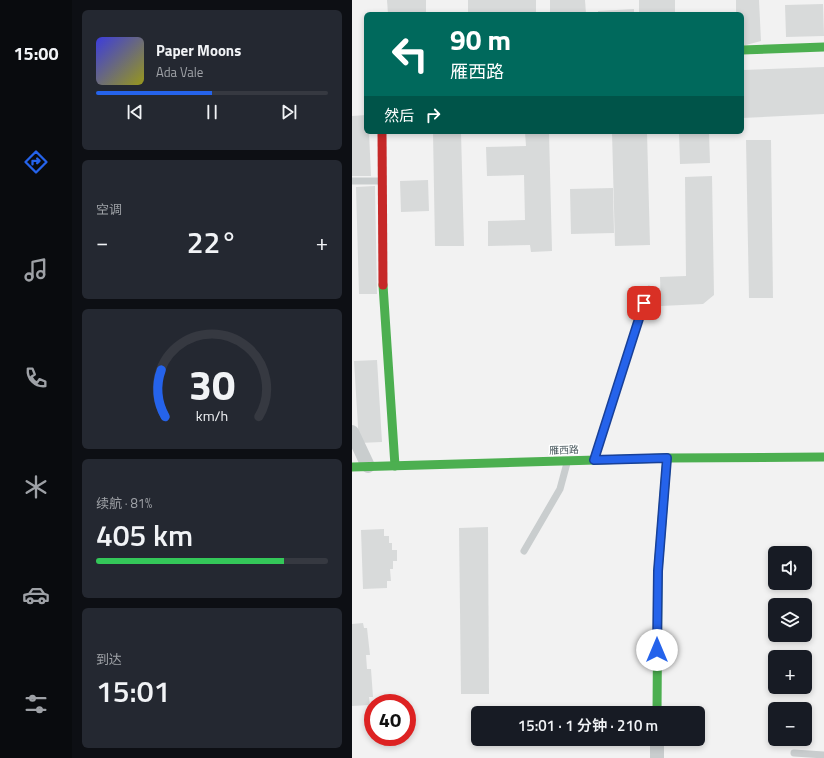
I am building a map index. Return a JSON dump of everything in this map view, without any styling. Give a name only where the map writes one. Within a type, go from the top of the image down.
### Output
[{"type":"street","points":[[744,50],[824,47]]},
{"type":"street","points":[[382,134],[383,282],[395,466]]},
{"type":"street","points":[[352,432],[368,466]]},
{"type":"street","name":"雁西路","points":[[352,467],[667,458],[824,457]]},
{"type":"street","points":[[657,706],[658,571],[667,458]]},
{"type":"street","points":[[657,746],[657,758]]},
{"type":"lane","points":[[352,181],[382,182]]},
{"type":"lane","points":[[594,460],[649,289]]},
{"type":"lane","points":[[524,551],[560,489],[568,461]]},
{"type":"lane","points":[[794,753],[824,756]]},
{"type":"building","points":[[387,0],[426,0],[426,12],[388,12]]},
{"type":"building","points":[[468,0],[536,0],[536,12],[468,12]]},
{"type":"building","points":[[550,0],[585,0],[586,12],[550,12]]},
{"type":"building","points":[[639,0],[675,0],[675,12],[639,12]]},
{"type":"building","points":[[736,0],[759,0],[761,41],[744,45],[744,12],[736,12]]},
{"type":"building","points":[[823,4],[824,36],[786,37],[785,5]]},
{"type":"building","points":[[634,9],[634,12],[598,11]]},
{"type":"building","points":[[824,67],[824,114],[744,118],[744,70]]},
{"type":"building","points":[[364,115],[364,134],[369,134],[371,176],[352,176],[352,116]]},
{"type":"building","points":[[433,134],[461,134],[464,246],[435,246]]},
{"type":"building","points":[[525,134],[549,134],[552,251],[531,252],[530,245],[488,246],[488,221],[525,220],[524,175],[487,176],[486,147],[526,146]]},
{"type":"building","points":[[612,134],[647,134],[650,245],[615,246]]},
{"type":"building","points":[[679,134],[709,134],[710,163],[680,164]]},
{"type":"building","points":[[746,140],[771,140],[773,298],[749,298]]},
{"type":"building","points":[[712,176],[714,295],[703,304],[661,306],[660,277],[686,276],[685,177]]},
{"type":"building","points":[[428,180],[429,211],[401,212],[400,181]]},
{"type":"building","points":[[375,186],[377,294],[359,294],[356,187]]},
{"type":"building","points":[[613,188],[614,233],[571,234],[570,189]]},
{"type":"building","points":[[377,360],[382,442],[359,443],[354,361]]},
{"type":"building","points":[[488,527],[489,694],[461,694],[459,528]]},
{"type":"building","points":[[384,529],[384,536],[389,536],[389,543],[392,543],[392,550],[397,550],[397,561],[393,561],[393,569],[390,569],[391,581],[387,581],[387,588],[363,589],[361,530]]},
{"type":"building","points":[[363,623],[364,628],[367,628],[370,655],[366,655],[367,669],[371,669],[373,694],[364,694],[364,705],[352,706],[352,624]]},
{"type":"traffic: fast","points":[[744,50],[824,47]]},
{"type":"traffic: fast","points":[[383,285],[395,466]]},
{"type":"traffic: fast","points":[[352,467],[667,458],[824,457]]},
{"type":"traffic: fast","points":[[657,706],[658,571],[667,458]]},
{"type":"traffic: jam","points":[[382,134],[383,285]]},
{"type":"route","points":[[644,303],[594,460],[667,458],[658,571],[657,650]]}]
